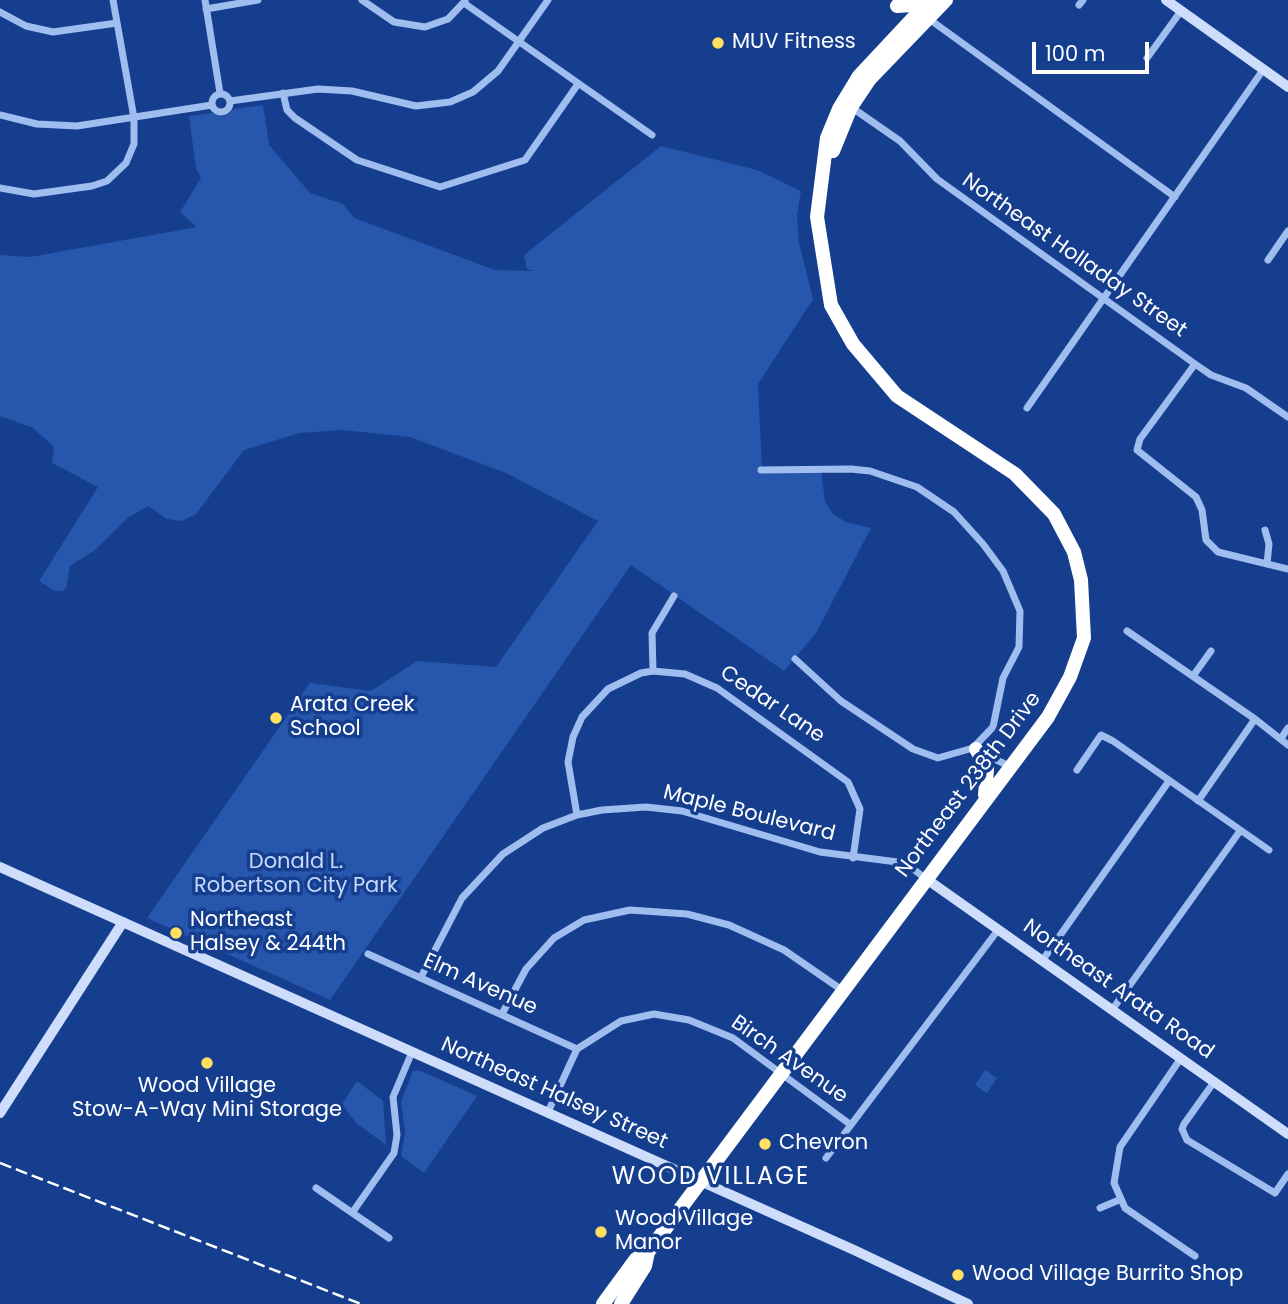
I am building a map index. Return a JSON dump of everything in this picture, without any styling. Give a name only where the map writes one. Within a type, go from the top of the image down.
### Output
[{"type":"highway","points":[[847,103],[867,66],[928,8],[946,0]]},
{"type":"highway","points":[[901,31],[903,15],[897,6],[928,8]]},
{"type":"highway","points":[[847,103],[928,8]]},
{"type":"highway","name":"Northeast 238th Drive","points":[[621,1304],[645,1266],[648,1252],[842,990],[919,874],[982,803],[1057,704],[1083,638],[1084,601],[1074,552],[1054,514],[1030,486],[999,462],[906,403],[881,379],[853,344],[831,305],[820,250],[817,217],[826,160],[847,103]]},
{"type":"highway","points":[[974,749],[986,765],[988,778],[982,803]]},
{"type":"highway","name":"Northeast 238th Drive","points":[[603,1304],[636,1259],[648,1252]]},
{"type":"street","points":[[0,188],[34,194],[107,181],[121,169],[131,153],[135,135],[134,118],[113,0]]},
{"type":"street","points":[[258,0],[205,4],[220,93],[230,101],[337,89],[406,105],[437,105],[463,97],[483,84],[498,71],[548,0]]},
{"type":"street","points":[[362,0],[394,22],[412,27],[442,23],[465,1],[652,135]]},
{"type":"street","points":[[1166,0],[1288,87]]},
{"type":"street","points":[[928,8],[1175,197]]},
{"type":"street","points":[[1147,58],[1181,10]]},
{"type":"street","points":[[0,12],[26,26],[53,32],[117,23]]},
{"type":"street","points":[[1027,408],[1264,70]]},
{"type":"street","points":[[283,93],[287,110],[295,118],[357,160],[440,187],[525,160],[578,84]]},
{"type":"street","points":[[220,93],[213,98],[212,105],[216,110],[223,112],[230,101]]},
{"type":"street","name":"Northeast Holladay Street","points":[[847,103],[900,141],[937,179],[1195,364],[1211,375],[1246,388],[1288,417]]},
{"type":"street","points":[[0,115],[37,124],[62,126],[212,105]]},
{"type":"street","points":[[1268,260],[1288,231]]},
{"type":"street","points":[[1195,364],[1140,439],[1137,450],[1196,497],[1202,510],[1203,533],[1209,545],[1225,554],[1288,569]]},
{"type":"street","points":[[761,470],[851,469],[901,481],[937,498],[954,512],[995,559],[1012,589],[1020,611],[1021,636],[1003,678],[993,727],[974,749],[937,758],[913,749],[841,701],[795,659]]},
{"type":"street","points":[[1265,530],[1269,544],[1267,564]]},
{"type":"street","points":[[577,815],[568,775],[570,747],[576,727],[592,704],[608,690],[653,671],[652,633],[674,596]]},
{"type":"street","points":[[1127,631],[1282,737],[1288,745]]},
{"type":"street","points":[[1194,676],[1211,651]]},
{"type":"street","name":"Cedar Lane","points":[[653,671],[701,679],[841,774],[854,790],[860,809],[853,858]]},
{"type":"street","points":[[1198,801],[1255,719]]},
{"type":"street","points":[[1282,737],[1288,728]]},
{"type":"street","points":[[1077,770],[1101,736],[1269,850]]},
{"type":"street","points":[[974,749],[1009,766]]},
{"type":"street","points":[[1042,961],[1169,781]]},
{"type":"street","name":"Maple Boulevard","points":[[421,977],[451,916],[487,869],[528,837],[577,815],[621,807],[682,811],[820,852],[895,864],[919,874]]},
{"type":"street","points":[[1112,1010],[1240,831]]},
{"type":"street","name":"Northeast Halsey Street","points":[[0,867],[548,1112],[968,1304]]},
{"type":"street","name":"Northeast Arata Road","points":[[919,874],[1288,1134]]},
{"type":"street","points":[[502,1014],[526,969],[554,939],[584,920],[630,910],[687,914],[738,928],[794,956],[842,990]]},
{"type":"street","points":[[0,1113],[123,922]]},
{"type":"street","points":[[826,1158],[998,929]]},
{"type":"street","name":"Elm Avenue","points":[[368,954],[577,1049]]},
{"type":"street","name":"Birch Avenue","points":[[577,1049],[621,1021],[644,1015],[665,1014],[700,1023],[726,1035],[850,1125]]},
{"type":"street","points":[[548,1112],[577,1049]]},
{"type":"street","points":[[352,1213],[394,1153],[397,1135],[393,1097],[412,1052]]},
{"type":"street","points":[[1181,1058],[1120,1147],[1114,1174],[1119,1200],[1133,1215],[1195,1256]]},
{"type":"street","points":[[1214,1082],[1184,1124],[1182,1129],[1187,1140],[1275,1193],[1288,1174]]},
{"type":"street","points":[[316,1188],[388,1238]]},
{"type":"street","points":[[1100,1209],[1119,1200]]},
{"type":"green space","name":"Donald L. Robertson City Park","points":[[263,105],[269,145],[310,193],[343,204],[354,218],[495,270],[535,271],[527,269],[524,255],[661,146],[757,170],[801,191],[797,215],[799,243],[813,299],[758,384],[762,471],[821,471],[825,502],[833,514],[846,522],[871,528],[816,633],[784,671],[631,565],[330,1000],[147,918],[310,683],[371,691],[417,661],[496,667],[598,521],[506,473],[410,437],[343,430],[299,433],[244,450],[196,514],[182,521],[167,519],[148,506],[129,517],[95,550],[70,566],[66,588],[62,591],[55,591],[39,581],[98,487],[52,463],[54,447],[33,428],[0,416],[0,255],[30,257],[197,227],[180,212],[201,178],[196,168],[189,116],[212,113],[224,117],[234,109]]},
{"type":"green space","points":[[985,1070],[997,1078],[987,1093],[975,1085]]},
{"type":"green space","points":[[413,1071],[421,1071],[477,1096],[424,1173],[401,1156],[405,1132],[401,1102]]},
{"type":"green space","points":[[357,1081],[383,1101],[386,1145],[356,1123],[342,1104]]},
{"type":"railway","points":[[0,1163],[361,1304]]},
{"type":"place","name":"MUV Fitness","points":[[718,43]]},
{"type":"place","name":"Arata Creek School","points":[[276,718]]},
{"type":"place","name":"Northeast Halsey & 244th","points":[[176,933]]},
{"type":"place","name":"Wood Village Stow-A-Way Mini Storage","points":[[207,1063]]},
{"type":"place","name":"Chevron","points":[[765,1144]]},
{"type":"place","name":"Wood Village Manor","points":[[601,1232]]},
{"type":"place","name":"Wood Village Burrito Shop","points":[[958,1275]]},
{"type":"district","name":"WOOD VILLAGE","points":[[711,1178]]}]
